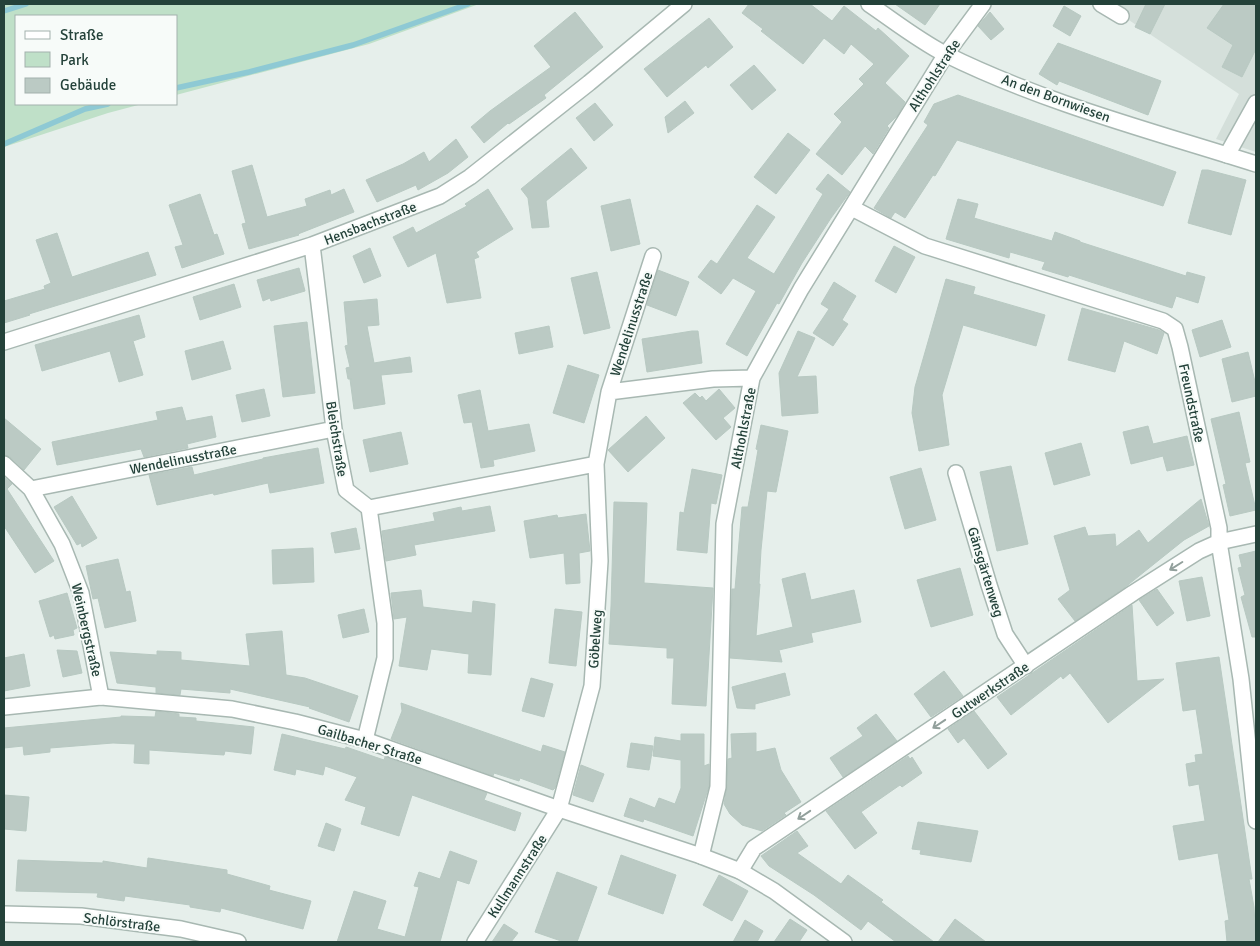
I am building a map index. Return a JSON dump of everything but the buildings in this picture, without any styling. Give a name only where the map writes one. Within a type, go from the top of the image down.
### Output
[{"type":"street","name":"Hensbachstraße","points":[[4,342],[312,245],[440,196],[470,177],[684,4]]},
{"type":"street","name":"An den Bornwiesen","points":[[869,4],[923,41],[946,54],[1031,92],[1256,164]]},
{"type":"street","name":"Althohlstraße","points":[[701,856],[718,787],[724,524],[752,378],[801,289],[946,54],[983,4]]},
{"type":"street","points":[[1101,4],[1122,16]]},
{"type":"street","points":[[1227,155],[1256,103]]},
{"type":"street","name":"Freundstraße","points":[[852,208],[925,246],[1163,320],[1175,329],[1219,528],[1219,542],[1241,679],[1256,821]]},
{"type":"street","name":"Bleichstraße","points":[[312,245],[334,429],[346,490],[369,508]]},
{"type":"street","name":"Wendelinusstraße","points":[[596,464],[609,392],[653,256]]},
{"type":"street","name":"Wendelinusstraße","points":[[609,392],[713,378],[752,378]]},
{"type":"street","name":"Wendelinusstraße","points":[[31,489],[334,429]]},
{"type":"street","name":"Weinbergstraße","points":[[4,464],[31,489],[62,544],[81,593],[101,697]]},
{"type":"street","points":[[365,740],[386,658],[385,623],[369,508],[596,464]]},
{"type":"street","name":"Göbelweg","points":[[559,809],[592,686],[600,561],[596,464]]},
{"type":"street","name":"Gänsgärtenweg","points":[[956,473],[1005,634],[1026,666]]},
{"type":"street","name":"Gutwerkstraße","points":[[740,871],[754,848],[1133,593],[1199,551],[1219,542],[1256,534]]},
{"type":"street","name":"Gailbacher Straße","points":[[4,707],[101,697],[232,709],[295,722],[365,740],[740,871],[774,891],[844,942]]},
{"type":"street","name":"Kullmannstraße","points":[[475,942],[559,809]]},
{"type":"street","name":"Schlörstraße","points":[[4,914],[81,916],[181,929],[238,942]]},
{"type":"shaded area","points":[[1105,4],[1256,4],[1256,152],[1216,139],[1239,94]]},
{"type":"green space","points":[[4,4],[479,4],[369,44],[178,94],[178,15],[15,15],[15,105],[138,105],[4,147]]},
{"type":"waterway","points":[[4,11],[26,4]]},
{"type":"waterway","points":[[178,88],[249,72],[353,45],[468,4]]},
{"type":"waterway","points":[[4,144],[85,109],[103,105]]}]
